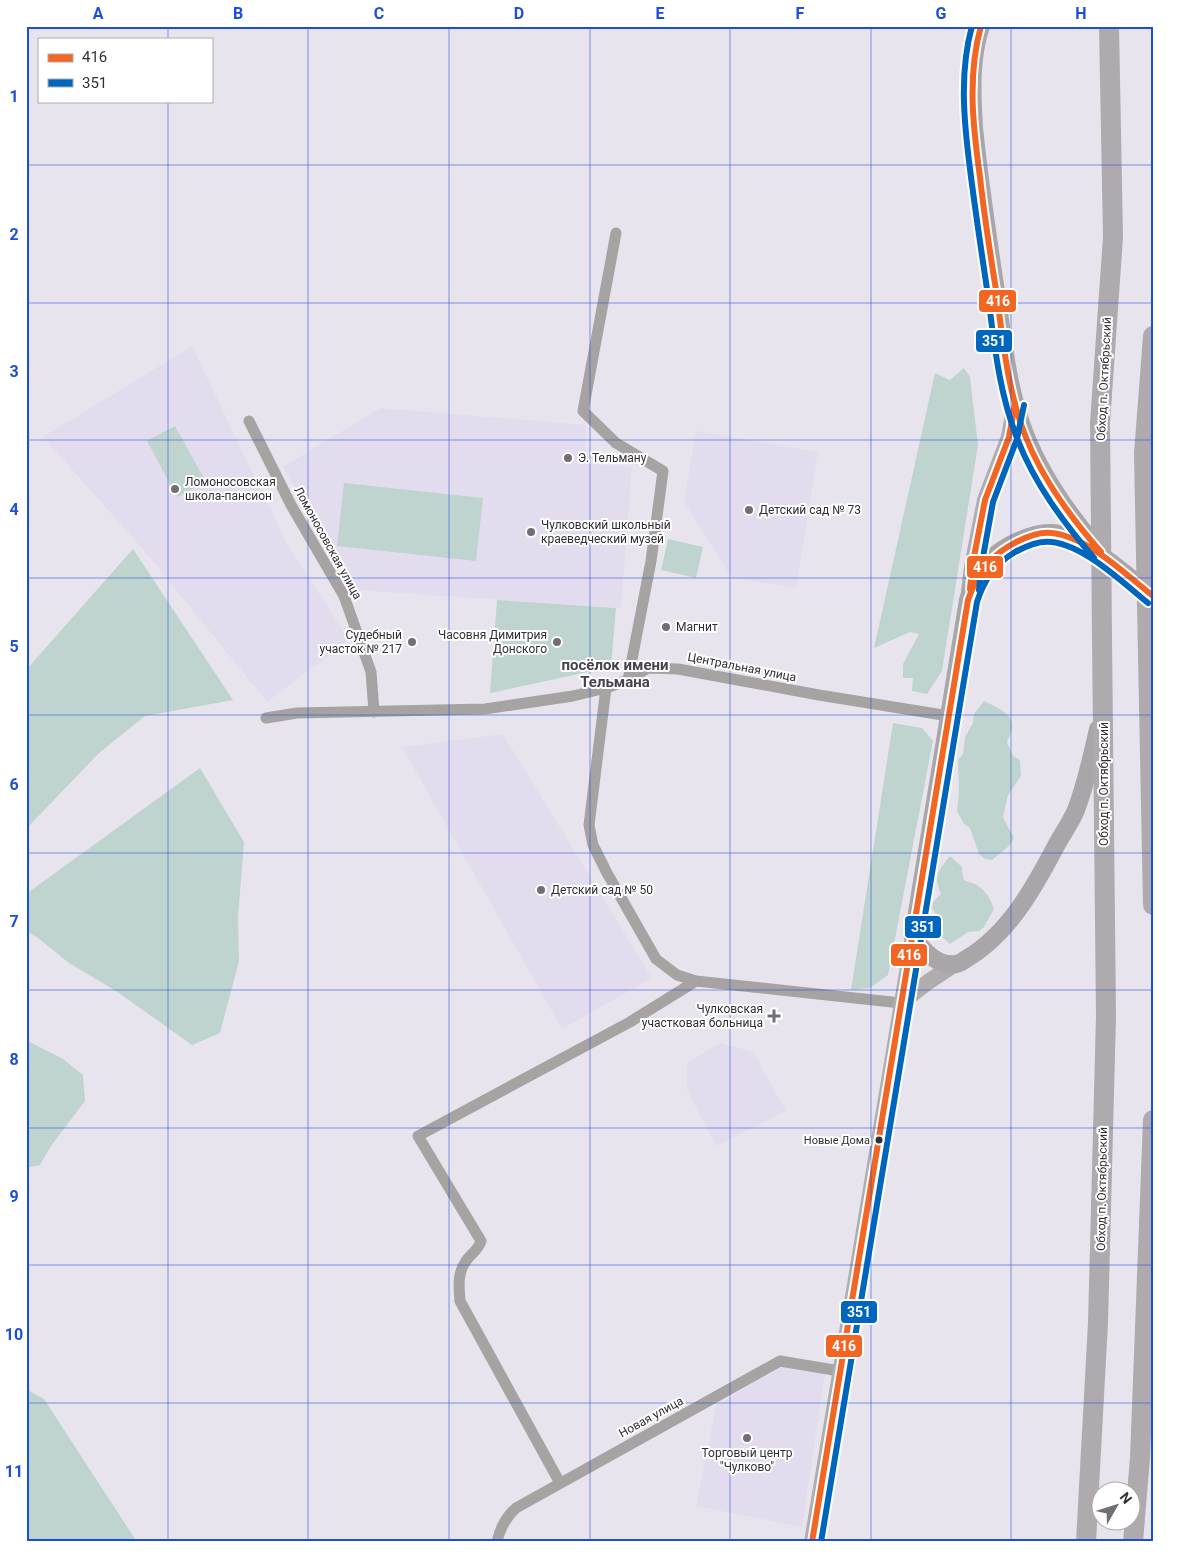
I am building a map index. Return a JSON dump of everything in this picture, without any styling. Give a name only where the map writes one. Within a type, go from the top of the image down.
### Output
[{"type":"highway","name":"Обход п. Октябрьский","points":[[1086,1542],[1098,1323],[1106,1026],[1100,423],[1112,237],[1109,26]]},
{"type":"highway","points":[[1153,336],[1144,454],[1153,905]]},
{"type":"highway","points":[[1133,1542],[1140,1458],[1153,1120]]},
{"type":"main road","points":[[981,26],[974,55],[972,92],[974,128],[1004,346],[1015,403],[1024,432],[1047,481],[1081,529],[1120,570]]},
{"type":"main road","points":[[812,1542],[913,937],[972,567],[985,500],[1009,437],[1015,403]]},
{"type":"main road","points":[[968,600],[978,575],[994,556],[1022,539],[1041,533],[1060,534],[1071,538],[1120,570],[1153,596]]},
{"type":"main road","points":[[1148,656],[1153,675]]},
{"type":"main road","points":[[901,1003],[955,964],[974,955],[993,938],[1020,907],[1040,877],[1075,810],[1091,761],[1103,704]]},
{"type":"main road","points":[[913,937],[929,956],[955,964]]},
{"type":"street","points":[[616,233],[583,411],[616,443],[663,470],[651,561],[628,680]]},
{"type":"street","name":"Ломоносовская улица","points":[[249,421],[291,505],[344,596],[371,672],[374,712]]},
{"type":"street","name":"Центральная улица","points":[[266,718],[298,713],[485,709],[573,696],[606,688],[628,680],[648,668],[678,669],[819,695],[949,716]]},
{"type":"street","points":[[606,688],[590,825],[593,845],[656,960],[677,975],[696,981],[901,1003]]},
{"type":"street","points":[[560,1483],[460,1300],[458,1279],[465,1261],[479,1248],[481,1242],[418,1136],[630,1022],[696,981]]},
{"type":"street","points":[[1147,1301],[1153,1339]]},
{"type":"street","name":"Новая улица","points":[[497,1542],[499,1532],[508,1515],[516,1508],[780,1360],[840,1371]]},
{"type":"shaded area","name":"Ломоносовская школа-пансион","points":[[192,346],[286,542],[349,640],[267,702],[141,547],[43,437]]},
{"type":"shaded area","points":[[380,408],[586,425],[585,463],[632,467],[621,608],[354,590],[283,467]]},
{"type":"shaded area","name":"Детский сад № 73","points":[[696,431],[818,452],[796,588],[732,578],[684,502]]},
{"type":"shaded area","name":"Детский сад № 50","points":[[503,734],[652,978],[562,1029],[402,747]]},
{"type":"shaded area","points":[[720,1043],[753,1052],[786,1111],[716,1146],[687,1090],[687,1063]]},
{"type":"shaded area","points":[[781,1365],[825,1373],[802,1527],[696,1506],[716,1406]]},
{"type":"green space","points":[[964,368],[970,377],[978,445],[942,671],[927,694],[912,691],[913,678],[903,678],[903,664],[919,634],[910,632],[874,648],[935,373],[950,380]]},
{"type":"green space","points":[[175,426],[206,482],[177,497],[147,441]]},
{"type":"green space","points":[[344,483],[483,498],[476,561],[337,546]]},
{"type":"green space","points":[[668,539],[703,547],[696,578],[661,570]]},
{"type":"green space","points":[[133,549],[233,700],[145,716],[99,753],[26,829],[26,670]]},
{"type":"green space","points":[[497,600],[616,608],[611,667],[490,693]]},
{"type":"green space","points":[[984,701],[1002,710],[1011,721],[1012,730],[1007,742],[1013,756],[1020,760],[1021,776],[1008,795],[1003,817],[1014,838],[1010,845],[992,860],[985,859],[979,854],[970,828],[964,824],[957,811],[959,793],[958,760],[963,754],[965,737],[973,723],[974,714]]},
{"type":"green space","points":[[893,723],[922,728],[933,741],[888,975],[870,988],[851,990]]},
{"type":"green space","points":[[200,768],[244,842],[238,917],[239,961],[220,1033],[192,1045],[116,991],[69,963],[38,938],[26,931],[26,894]]},
{"type":"green space","points":[[950,856],[962,867],[964,880],[974,883],[983,890],[990,899],[994,909],[984,927],[979,931],[968,932],[950,944],[941,936],[938,918],[932,908],[933,902],[941,894],[937,882],[938,874]]},
{"type":"green space","points":[[26,1040],[63,1059],[83,1075],[85,1101],[51,1146],[40,1165],[26,1168]]},
{"type":"green space","points":[[26,1389],[44,1399],[137,1542],[26,1542]]},
{"type":"transit line","name":"351","points":[[972,26],[965,62],[964,98],[966,133],[976,214],[1005,402],[1017,438],[1032,471],[1060,516],[1094,558]]},
{"type":"transit line","name":"416","points":[[981,26],[974,64],[973,83],[977,158],[1006,364],[1014,400],[1025,435],[1048,482],[1078,525],[1101,552]]},
{"type":"transit line","name":"416","points":[[970,589],[972,567],[985,500],[1009,437],[1015,403]]},
{"type":"transit line","name":"351","points":[[979,590],[993,502],[1017,439],[1024,405]]},
{"type":"transit line","name":"416","points":[[812,1542],[968,600],[983,569],[1001,551],[1035,534],[1047,533],[1066,536],[1079,541],[1118,567],[1153,596]]},
{"type":"transit line","name":"351","points":[[821,1542],[977,602],[991,573],[1008,557],[1037,543],[1052,542],[1077,550],[1103,566],[1148,603]]},
{"type":"place","name":"Э. Тельману","points":[[568,458]]},
{"type":"place","name":"Ломоносовская школа-пансион","points":[[175,489]]},
{"type":"place","name":"Детский сад № 73","points":[[749,510]]},
{"type":"place","name":"Чулковский школьный краеведческий музей","points":[[531,532]]},
{"type":"place","name":"Магнит","points":[[666,627]]},
{"type":"place","name":"Судебный участок № 217","points":[[412,642]]},
{"type":"place","name":"Часовня Димитрия Донского","points":[[557,642]]},
{"type":"place","name":"Детский сад № 50","points":[[541,890]]},
{"type":"place","name":"Чулковская участковая больница","points":[[774,1016]]},
{"type":"place","name":"Новые Дома","points":[[879,1140]]},
{"type":"place","name":"Торговый центр \"Чулково\"","points":[[747,1438]]},
{"type":"district","name":"посёлок имени Тельмана","points":[[615,674]]}]
